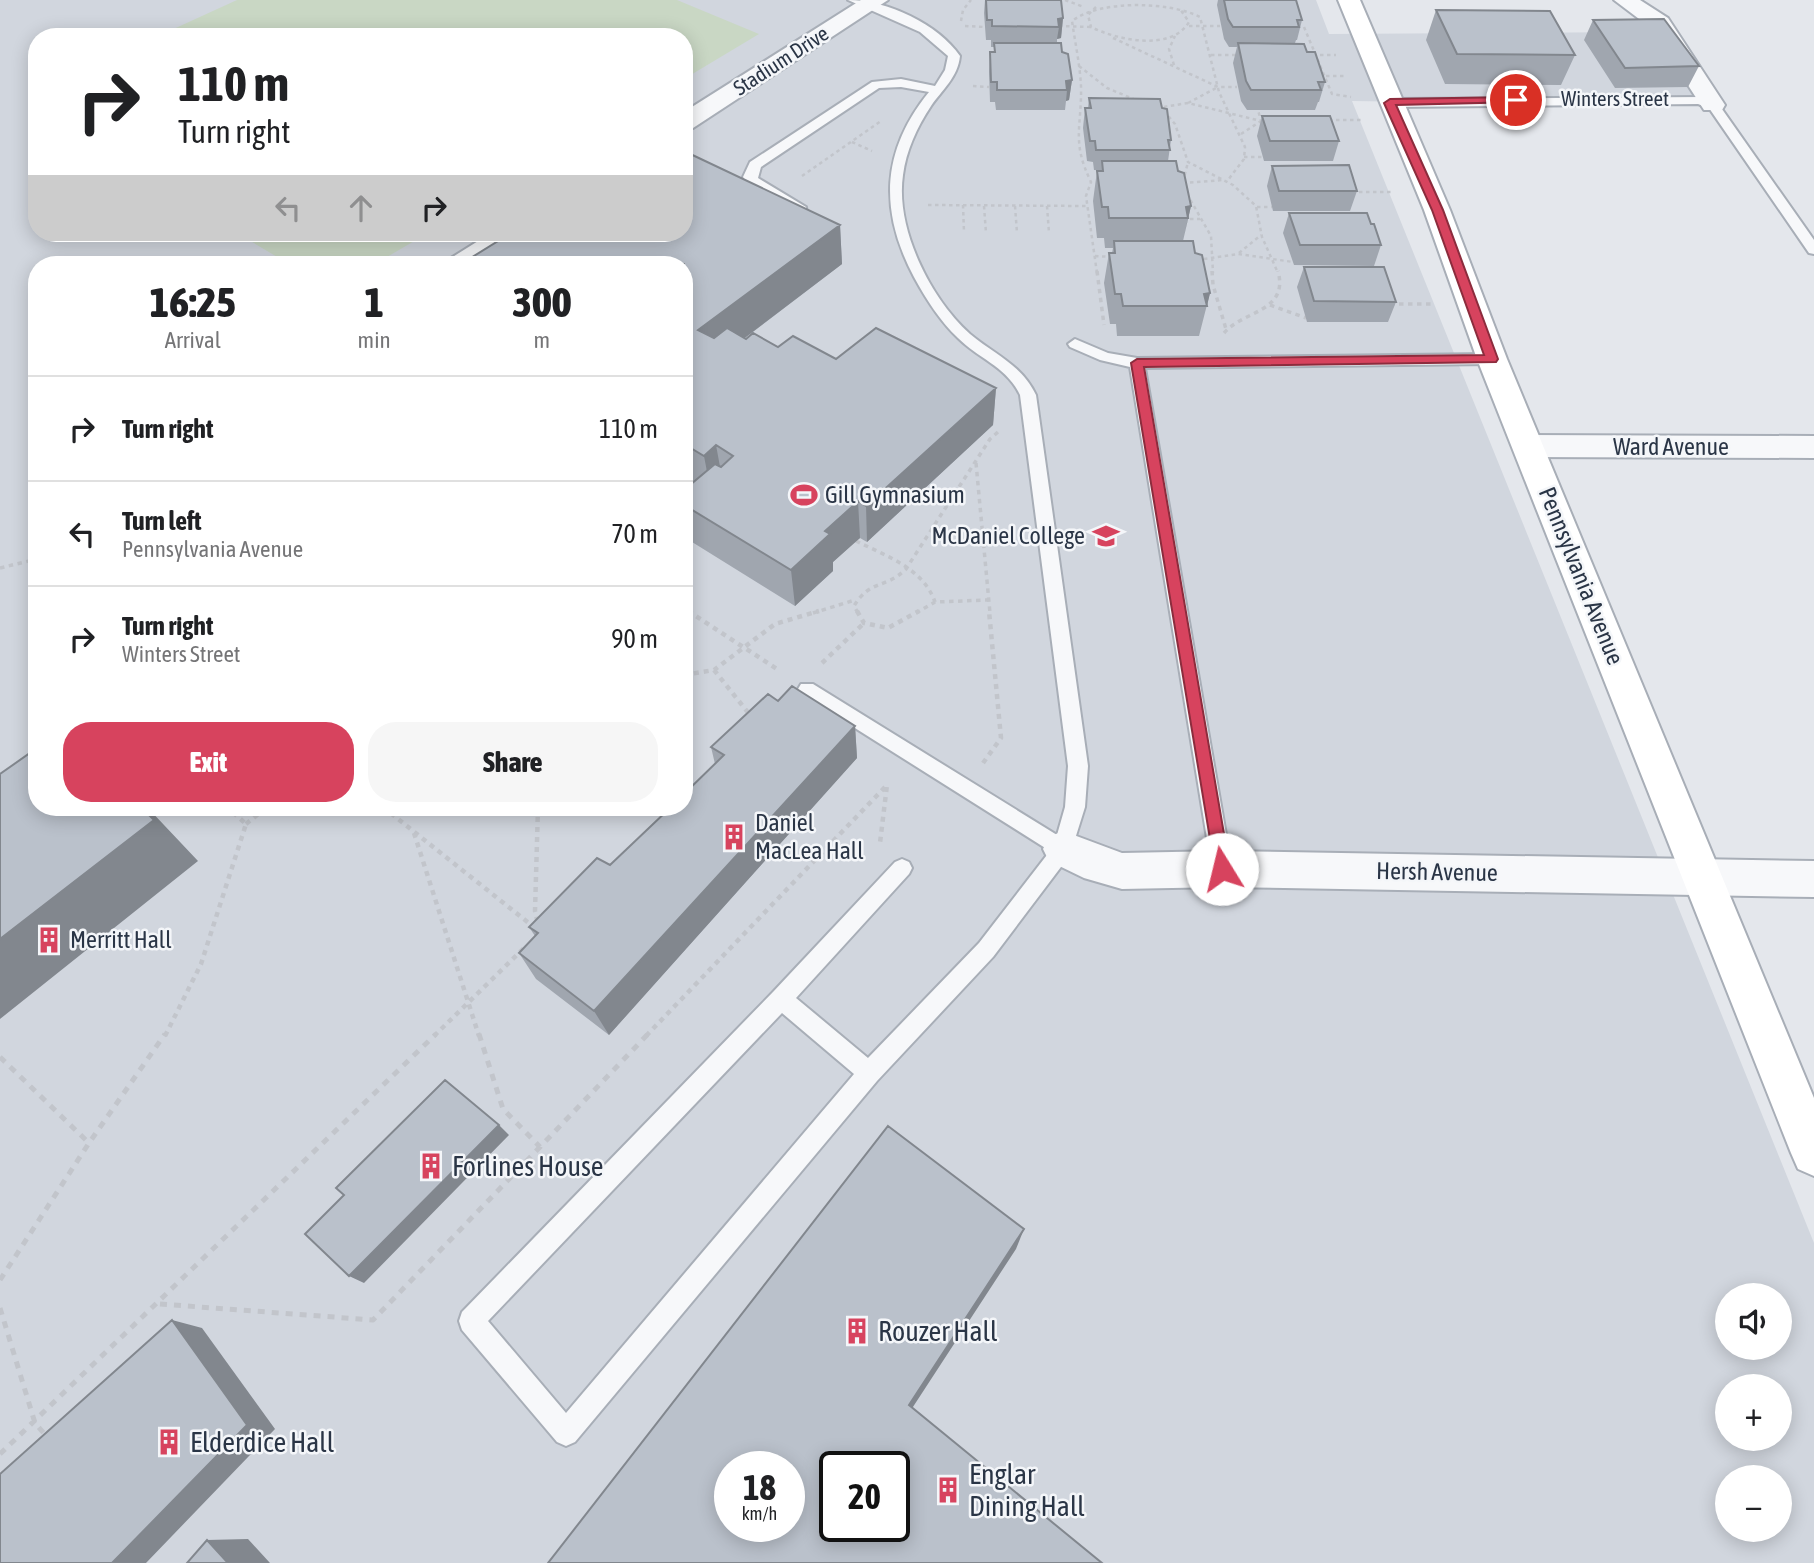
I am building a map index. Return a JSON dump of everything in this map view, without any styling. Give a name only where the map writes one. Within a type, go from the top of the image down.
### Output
[{"type":"main road","name":"Pennsylvania Avenue","points":[[1349,0],[1378,111],[1437,210],[1492,359],[1814,1153]]},
{"type":"street","name":"Winters Street","points":[[1625,0],[1660,23],[1713,105]]},
{"type":"street","name":"Stadium Drive","points":[[693,117],[866,2]]},
{"type":"street","points":[[473,256],[495,242]]},
{"type":"street","name":"Ward Avenue","points":[[1528,446],[1814,447]]},
{"type":"street","name":"Hersh Avenue","points":[[1063,849],[1098,865],[1122,871],[1222,869],[1814,879]]},
{"type":"lane","points":[[866,2],[920,28],[951,51],[953,67],[911,129],[902,153],[895,192],[898,218],[907,246],[937,300],[963,334],[1013,368],[1023,380],[1028,395],[1078,766],[1075,807],[1063,849],[986,950],[869,1073],[566,1433],[471,1321],[781,999],[902,868]]},
{"type":"lane","points":[[788,230],[798,219],[799,207],[753,181],[751,171],[755,165],[876,85],[901,83],[936,90]]},
{"type":"lane","name":"Winters Street","points":[[1378,111],[1676,98],[1699,100],[1713,105],[1814,249]]},
{"type":"lane","points":[[1075,345],[1105,357],[1137,363],[1492,359]]},
{"type":"lane","points":[[1137,363],[1222,869]]},
{"type":"lane","points":[[804,686],[1063,849]]},
{"type":"lane","points":[[781,999],[869,1073]]},
{"type":"path","points":[[1065,0],[1090,10]]},
{"type":"path","points":[[1091,182],[1080,159],[1079,66],[1072,26],[1073,16],[1085,7],[1135,2],[1171,5],[1194,13],[1203,26],[1218,87],[1241,134],[1244,157],[1228,180]]},
{"type":"path","points":[[1090,10],[1103,4]]},
{"type":"path","points":[[1171,5],[1186,14],[1189,26]]},
{"type":"path","points":[[1090,10],[1088,18],[1091,27]]},
{"type":"path","points":[[961,26],[985,27]]},
{"type":"path","points":[[1059,26],[1091,27],[1218,87],[1237,87]]},
{"type":"path","points":[[1104,34],[1144,39],[1176,35],[1189,26],[1220,26]]},
{"type":"path","points":[[1293,27],[1304,27],[1335,96],[1352,97]]},
{"type":"path","points":[[1176,35],[1169,49],[1177,69]]},
{"type":"path","points":[[1211,55],[1242,55],[1239,47]]},
{"type":"path","points":[[1303,55],[1327,55]]},
{"type":"path","points":[[1079,66],[1107,88],[1158,108],[1177,122],[1181,130],[1181,145],[1188,162],[1183,183],[1211,236],[1213,285],[1226,330]]},
{"type":"path","points":[[1326,76],[1334,76]]},
{"type":"path","points":[[1151,110],[1188,103],[1218,87]]},
{"type":"path","points":[[1322,87],[1330,87]]},
{"type":"path","points":[[1188,103],[1261,121],[1270,120]]},
{"type":"path","points":[[1079,110],[1092,111]]},
{"type":"path","points":[[1258,110],[1261,121]]},
{"type":"path","points":[[1325,120],[1378,111]]},
{"type":"path","points":[[801,176],[891,114]]},
{"type":"path","points":[[1241,134],[1261,121]]},
{"type":"path","points":[[851,142],[877,154]]},
{"type":"path","points":[[1079,144],[1085,144]]},
{"type":"path","points":[[1174,145],[1181,145]]},
{"type":"path","points":[[1244,157],[1263,157]]},
{"type":"path","points":[[1188,162],[1228,180],[1257,207],[1261,235],[1274,262],[1280,289],[1270,305],[1226,330],[1220,340]]},
{"type":"path","points":[[1174,183],[1228,180]]},
{"type":"path","points":[[1091,182],[1101,181]]},
{"type":"path","points":[[1091,182],[1087,190],[1087,206],[1104,303],[1106,332]]},
{"type":"path","points":[[1344,192],[1394,192]]},
{"type":"path","points":[[923,204],[1087,206]]},
{"type":"path","points":[[963,205],[964,232]]},
{"type":"path","points":[[984,206],[986,233]]},
{"type":"path","points":[[1015,206],[1017,233]]},
{"type":"path","points":[[1047,206],[1049,233]]},
{"type":"path","points":[[1257,207],[1272,207]]},
{"type":"path","points":[[1089,219],[1095,219]]},
{"type":"path","points":[[1181,219],[1200,219]]},
{"type":"path","points":[[1238,254],[1261,235]]},
{"type":"path","points":[[1187,261],[1238,254],[1274,262],[1293,262]]},
{"type":"path","points":[[1095,257],[1120,257]]},
{"type":"path","points":[[1208,302],[1218,302]]},
{"type":"path","points":[[1382,304],[1435,304]]},
{"type":"path","points":[[1270,305],[1306,318]]},
{"type":"path","points":[[693,673],[713,670],[775,624],[855,600],[868,587],[895,579],[906,569],[994,434],[1007,428]]},
{"type":"path","points":[[976,461],[1001,738],[976,772]]},
{"type":"path","points":[[856,541],[927,584],[935,601]]},
{"type":"path","points":[[0,568],[28,561]]},
{"type":"path","points":[[855,600],[855,612],[864,623],[888,628],[935,601],[988,600]]},
{"type":"path","points":[[693,614],[804,686],[864,623]]},
{"type":"path","points":[[713,670],[758,724]]},
{"type":"path","points":[[159,1304],[373,1320],[887,785],[879,852]]},
{"type":"path","points":[[237,816],[246,824]]},
{"type":"path","points":[[0,1280],[89,1143],[162,1041],[201,964],[246,824],[256,816]]},
{"type":"path","points":[[394,816],[540,932]]},
{"type":"path","points":[[538,816],[535,911],[540,932]]},
{"type":"path","points":[[414,832],[503,1108],[510,1119],[540,1147]]},
{"type":"path","points":[[540,932],[550,922]]},
{"type":"path","points":[[0,1454],[159,1304],[531,941]]},
{"type":"path","points":[[0,1057],[89,1143]]},
{"type":"path","points":[[0,1308],[35,1423],[52,1444]]},
{"type":"shaded area","name":"McDaniel College","points":[[0,0],[1316,0],[1329,34],[1657,32],[1713,106],[1352,101],[1814,1243],[1814,1563],[0,1563]]},
{"type":"green space","points":[[237,0],[677,0],[759,34],[693,74],[693,28],[176,28]]},
{"type":"green space","points":[[252,242],[413,242],[389,256],[276,256]]},
{"type":"building","points":[[986,0],[1061,0],[1063,18],[1058,19],[1059,27],[992,26],[992,20],[987,20]]},
{"type":"building","points":[[1224,0],[1296,0],[1302,20],[1297,20],[1299,27],[1233,27],[1228,19]]},
{"type":"building","points":[[1436,10],[1550,11],[1575,55],[1457,54]]},
{"type":"building","points":[[1664,19],[1699,66],[1625,68],[1593,20]]},
{"type":"building","points":[[994,43],[1061,43],[1062,52],[1068,54],[1072,80],[1066,81],[1067,90],[997,90],[997,82],[991,82],[990,52],[995,52]]},
{"type":"building","points":[[1238,43],[1304,44],[1307,52],[1315,52],[1325,82],[1318,82],[1321,90],[1251,90],[1246,81]]},
{"type":"building","points":[[1089,98],[1160,99],[1162,108],[1167,109],[1170,150],[1096,150],[1095,141],[1090,141],[1085,108],[1091,108]]},
{"type":"building","points":[[1262,116],[1330,116],[1339,141],[1270,141]]},
{"type":"building","points":[[693,155],[840,225],[698,330],[714,338],[727,328],[746,339],[753,333],[778,347],[793,336],[836,359],[876,328],[996,388],[866,506],[858,501],[825,531],[830,534],[791,570],[693,510],[693,482],[715,464],[721,467],[733,456],[716,445],[704,456],[693,449],[693,256],[474,256],[496,242],[693,242]]},
{"type":"building","points":[[1102,161],[1176,161],[1178,171],[1184,173],[1191,206],[1186,207],[1188,218],[1109,218],[1108,207],[1102,207],[1097,171],[1103,171]]},
{"type":"building","points":[[1349,165],[1357,191],[1279,191],[1272,166]]},
{"type":"building","points":[[1289,213],[1367,213],[1381,245],[1300,245]]},
{"type":"building","points":[[1114,241],[1193,241],[1195,253],[1202,255],[1210,293],[1204,294],[1207,306],[1123,306],[1121,294],[1115,294],[1109,253],[1115,253]]},
{"type":"building","points":[[1304,267],[1384,267],[1396,302],[1314,301]]},
{"type":"building","name":"Daniel MacLea Hall","points":[[792,686],[855,726],[594,1011],[519,953],[538,933],[529,927],[597,858],[610,865],[662,816],[693,816],[693,785],[724,755],[711,747],[768,694],[778,701]]},
{"type":"building","points":[[28,754],[28,816],[150,816],[154,820],[0,939],[0,774]]},
{"type":"building","name":"Forlines House","points":[[445,1080],[499,1125],[349,1276],[305,1234],[344,1195],[336,1188]]},
{"type":"building","name":"Rouzer Hall","points":[[888,1126],[1024,1229],[909,1405],[1102,1563],[548,1563]]},
{"type":"building","name":"Elderdice Hall","points":[[172,1320],[247,1425],[112,1563],[0,1563],[0,1474]]},
{"type":"building","points":[[207,1540],[228,1563],[187,1563]]},
{"type":"place","name":"Gill Gymnasium","points":[[804,495]]},
{"type":"place","name":"McDaniel College","points":[[1106,536]]},
{"type":"place","name":"Daniel MacLea Hall","points":[[734,837]]},
{"type":"place","name":"Merritt Hall","points":[[49,940]]},
{"type":"place","name":"Forlines House","points":[[431,1166]]},
{"type":"place","name":"Rouzer Hall","points":[[857,1331]]},
{"type":"place","name":"Elderdice Hall","points":[[169,1442]]},
{"type":"place","name":"Englar Dining Hall","points":[[948,1490]]},
{"type":"route","points":[[1222,869],[1137,363],[1492,359],[1437,210],[1390,103],[1516,100]]}]
